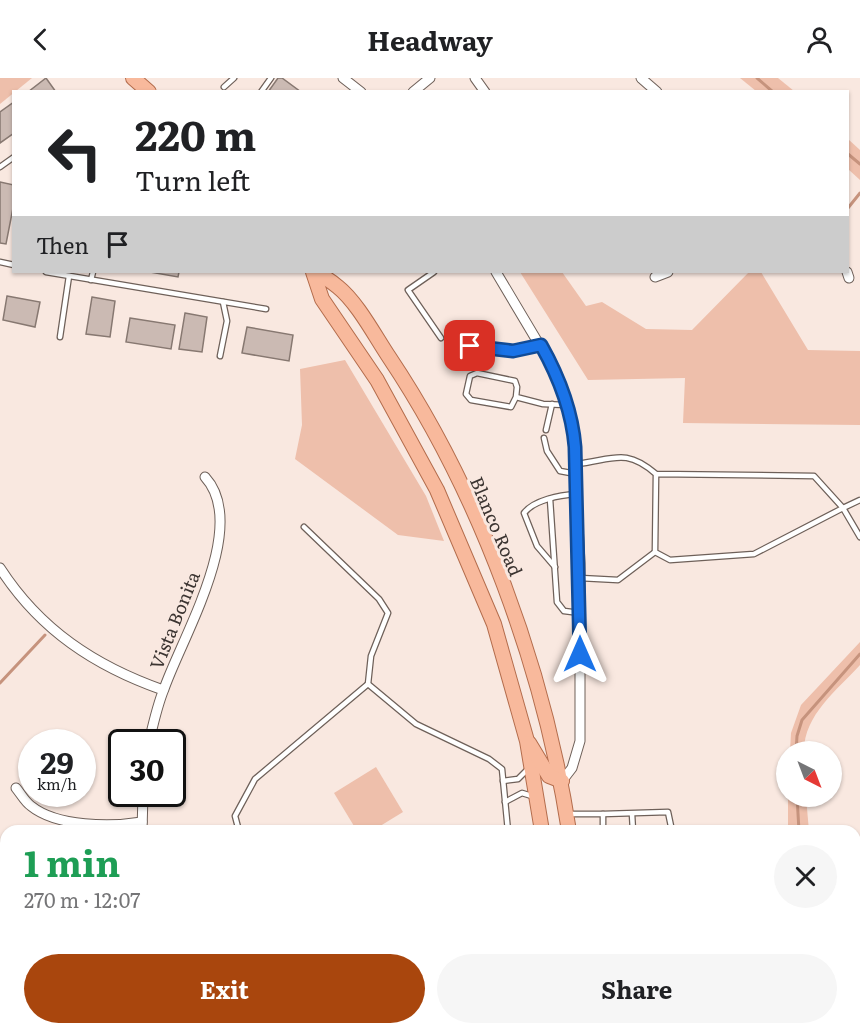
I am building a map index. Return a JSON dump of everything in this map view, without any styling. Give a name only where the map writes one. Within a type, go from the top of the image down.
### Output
[{"type":"main road","points":[[134,78],[147,90]]},
{"type":"main road","name":"Blanco Road","points":[[314,273],[322,300],[377,380],[437,490],[494,624],[527,741],[541,825]]},
{"type":"main road","name":"Blanco Road","points":[[316,273],[339,287],[379,342],[426,418],[458,480],[483,535],[535,677],[562,781],[568,825]]},
{"type":"main road","points":[[527,741],[539,756],[549,776],[562,781]]},
{"type":"street","points":[[343,78],[358,90]]},
{"type":"street","points":[[415,90],[430,78]]},
{"type":"street","points":[[641,78],[655,90]]},
{"type":"street","points":[[497,273],[552,366],[573,425],[580,578],[580,741],[572,768],[562,781]]},
{"type":"street","points":[[655,277],[665,273]]},
{"type":"street","name":"Vista Bonita","points":[[152,729],[163,690],[204,597],[213,568],[219,525],[218,501],[213,485],[206,477]]},
{"type":"street","points":[[0,568],[30,609],[67,642],[114,671],[163,690]]},
{"type":"street","points":[[16,788],[31,806],[64,819],[102,825]]},
{"type":"street","points":[[142,807],[142,825]]},
{"type":"lane","points":[[224,87],[234,78]]},
{"type":"lane","points":[[52,273],[266,309]]},
{"type":"lane","points":[[91,280],[93,273]]},
{"type":"lane","points":[[433,273],[408,290],[441,338]]},
{"type":"lane","points":[[60,337],[69,276]]},
{"type":"lane","points":[[220,356],[227,321],[223,302]]},
{"type":"lane","points":[[470,346],[513,351],[541,345]]},
{"type":"lane","points":[[477,373],[514,381],[517,387],[516,397],[511,407],[471,400],[466,394],[470,376],[477,373]]},
{"type":"lane","points":[[516,397],[567,405]]},
{"type":"lane","points":[[546,430],[552,404]]},
{"type":"lane","points":[[544,438],[547,451],[560,471],[630,457],[641,461],[656,474],[814,476],[843,508],[860,537]]},
{"type":"lane","points":[[655,552],[656,474]]},
{"type":"lane","points":[[555,567],[537,546],[524,513],[530,506],[577,494]]},
{"type":"lane","points":[[550,500],[556,602],[564,611],[580,613]]},
{"type":"lane","points":[[655,552],[670,560],[754,554],[860,500]]},
{"type":"lane","points":[[237,825],[235,816],[255,779],[368,684],[371,656],[388,613],[380,599],[304,527]]},
{"type":"lane","points":[[580,578],[618,580],[655,552]]},
{"type":"lane","points":[[368,684],[416,724],[489,759],[502,769],[507,825]]},
{"type":"lane","points":[[503,781],[518,778],[531,767]]},
{"type":"lane","points":[[505,802],[522,793],[536,797]]},
{"type":"lane","points":[[567,814],[668,813],[671,825]]},
{"type":"lane","points":[[603,814],[603,825]]},
{"type":"lane","points":[[632,814],[633,825]]},
{"type":"shaded area","points":[[0,78],[32,78],[17,90],[12,90],[12,94],[0,104]]},
{"type":"shaded area","points":[[740,78],[778,78],[793,90],[755,90]]},
{"type":"shaded area","points":[[849,140],[860,150],[860,180],[849,170]]},
{"type":"shaded area","points":[[521,273],[563,273],[586,306],[602,302],[646,329],[692,330],[748,273],[762,273],[808,350],[860,351],[860,425],[683,423],[685,378],[588,380]]},
{"type":"shaded area","points":[[345,360],[426,496],[444,541],[398,535],[295,459],[302,425],[300,369]]},
{"type":"shaded area","points":[[860,642],[860,665],[823,704],[810,726],[805,741],[791,741],[791,733],[801,705]]},
{"type":"shaded area","points":[[376,767],[403,812],[382,825],[353,825],[334,793]]},
{"type":"shaded area","points":[[788,807],[807,807],[808,825],[788,825]]},
{"type":"building","points":[[46,78],[55,90],[31,90]]},
{"type":"building","points":[[278,78],[282,78],[298,90],[269,90]]},
{"type":"building","points":[[12,103],[12,134],[0,143],[0,112]]},
{"type":"building","points":[[0,182],[12,185],[12,213],[6,244],[0,243]]},
{"type":"building","points":[[156,273],[179,273],[178,277]]},
{"type":"building","points":[[7,296],[40,302],[35,327],[3,320]]},
{"type":"building","points":[[92,297],[115,301],[110,337],[86,334]]},
{"type":"building","points":[[185,313],[207,317],[202,352],[179,349]]},
{"type":"building","points":[[130,318],[175,325],[171,349],[126,342]]},
{"type":"building","points":[[247,327],[293,335],[289,361],[242,353]]},
{"type":"waterway","points":[[757,78],[771,90]]},
{"type":"waterway","points":[[849,155],[860,164]]},
{"type":"waterway","points":[[849,207],[860,193]]},
{"type":"waterway","points":[[0,683],[45,635]]},
{"type":"waterway","points":[[797,741],[802,720],[860,654]]},
{"type":"waterway","points":[[798,807],[799,825]]},
{"type":"route","points":[[470,346],[513,351],[541,345],[564,393],[573,425],[575,447],[580,563],[580,654]]}]
